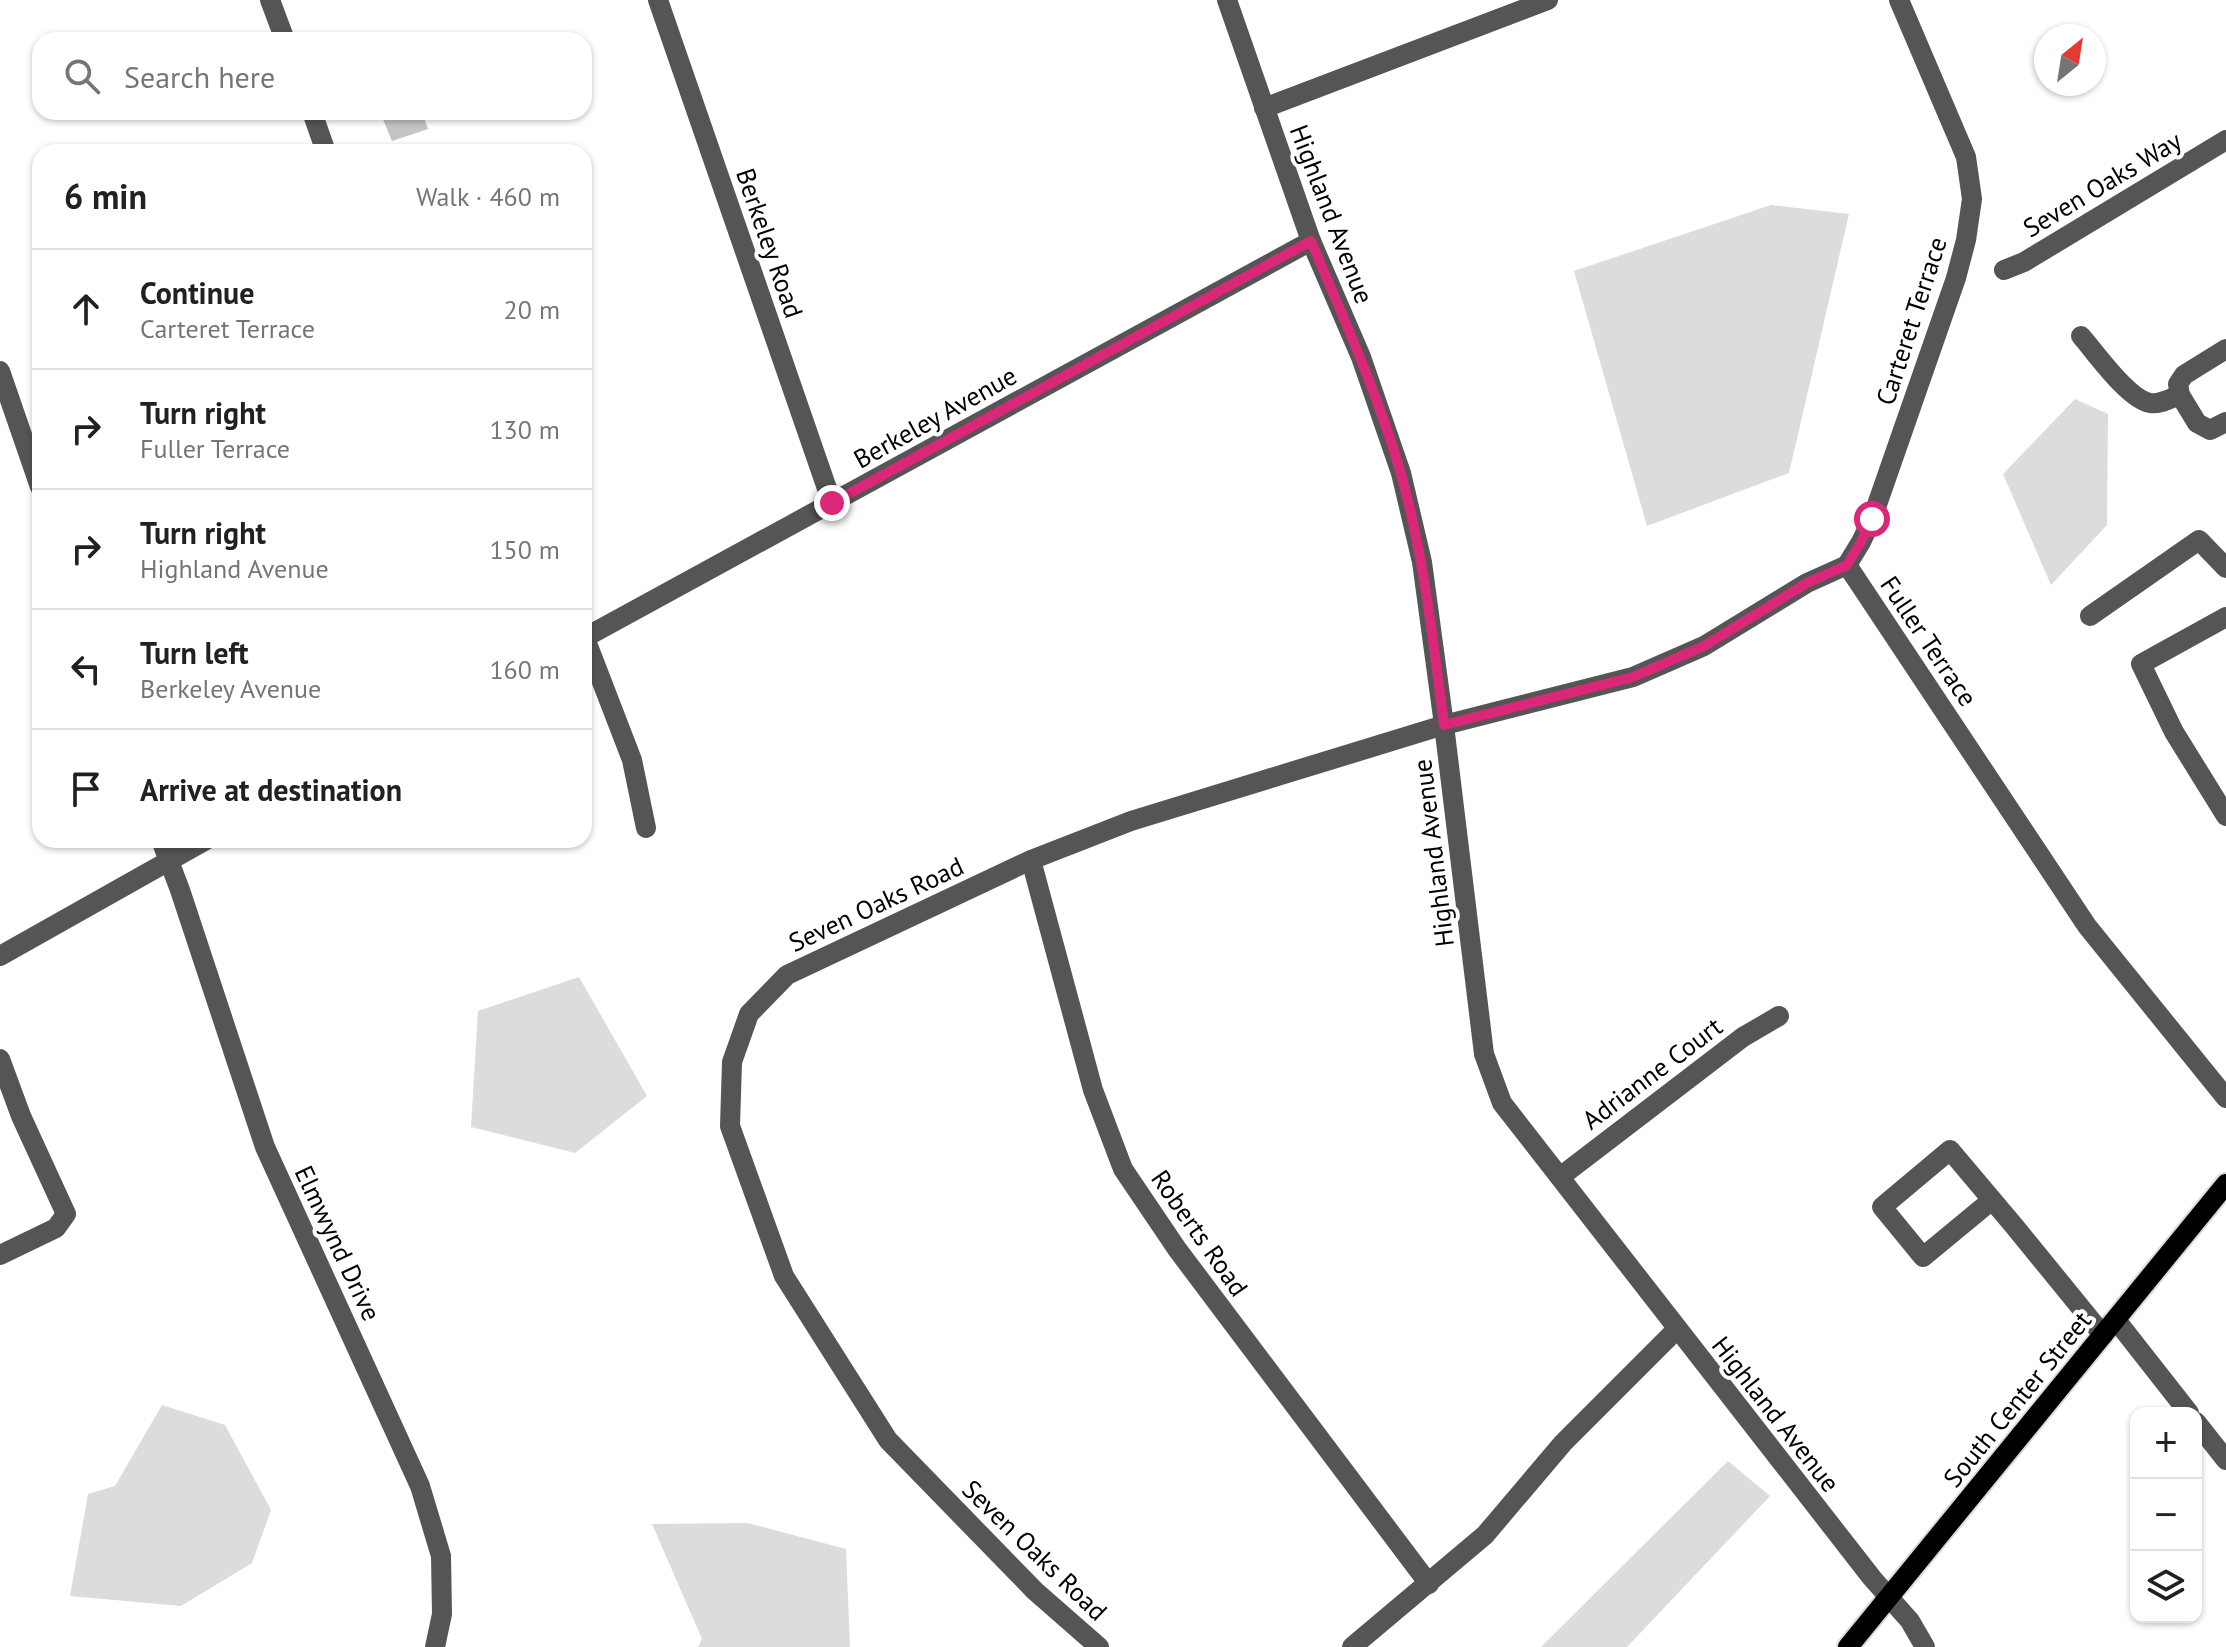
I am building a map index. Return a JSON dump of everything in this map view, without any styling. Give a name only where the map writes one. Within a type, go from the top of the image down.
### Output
[{"type":"main road","name":"South Center Street","points":[[1854,1645],[2226,1184]]},
{"type":"street","points":[[270,0],[278,32]]},
{"type":"street","name":"Berkeley Road","points":[[658,0],[832,503]]},
{"type":"street","name":"Highland Avenue","points":[[1227,0],[1311,241],[1361,357],[1401,473],[1422,562],[1484,1054],[1502,1103],[1872,1578],[1910,1621],[1925,1647]]},
{"type":"street","points":[[1264,108],[1548,0]]},
{"type":"street","name":"Carteret Terrace","points":[[1847,565],[1872,519],[1956,278],[1972,199],[1966,157],[1899,0]]},
{"type":"street","points":[[315,120],[323,144]]},
{"type":"street","name":"Seven Oaks Way","points":[[2004,270],[2024,262],[2226,140]]},
{"type":"street","name":"Berkeley Avenue","points":[[592,634],[1311,241]]},
{"type":"street","points":[[2081,336],[2113,375],[2137,398],[2147,403],[2158,403],[2226,349]]},
{"type":"street","points":[[0,371],[32,464]]},
{"type":"street","points":[[2182,385],[2197,423],[2210,430],[2226,422]]},
{"type":"street","points":[[2090,616],[2199,540],[2226,568]]},
{"type":"street","name":"Fuller Terrace","points":[[1444,725],[1633,677],[1704,646],[1807,583],[1847,565],[2087,926],[2226,1098]]},
{"type":"street","points":[[2226,617],[2141,664],[2174,732],[2226,816]]},
{"type":"street","points":[[592,658],[632,760],[646,828]]},
{"type":"street","name":"Seven Oaks Road","points":[[1099,1647],[1035,1591],[888,1440],[784,1276],[730,1126],[732,1062],[749,1014],[787,975],[1031,860],[1131,821],[1444,725]]},
{"type":"street","name":"Elmwynd Drive","points":[[164,848],[265,1147],[420,1486],[441,1556],[442,1614],[435,1647]]},
{"type":"street","points":[[0,956],[191,848]]},
{"type":"street","name":"Roberts Road","points":[[1031,860],[1093,1090],[1123,1169],[1177,1249],[1429,1584]]},
{"type":"street","name":"Adrianne Court","points":[[1560,1177],[1743,1037],[1779,1016]]},
{"type":"street","points":[[0,1059],[21,1116],[66,1214],[56,1228],[0,1255]]},
{"type":"street","points":[[1992,1200],[1923,1257],[1882,1207],[1950,1150],[1992,1200],[2183,1407]]},
{"type":"street","points":[[1352,1647],[1485,1535],[1571,1434],[1677,1329]]},
{"type":"street","points":[[2202,1430],[2226,1460]]},
{"type":"shaded area","points":[[1771,205],[1849,214],[1789,473],[1647,526],[1574,271]]},
{"type":"shaded area","points":[[2075,399],[2108,414],[2107,525],[2051,585],[2003,474]]},
{"type":"shaded area","points":[[579,977],[647,1096],[575,1153],[471,1127],[478,1011]]},
{"type":"shaded area","points":[[162,1405],[225,1425],[271,1510],[252,1563],[181,1606],[70,1596],[88,1494],[115,1486]]},
{"type":"shaded area","points":[[1728,1461],[1770,1496],[1627,1647],[1541,1647]]},
{"type":"shaded area","points":[[748,1523],[846,1549],[850,1647],[698,1647],[702,1639],[652,1524]]},
{"type":"building","points":[[383,120],[425,120],[428,129],[392,141]]},
{"type":"route","points":[[832,503],[1311,241],[1361,357],[1401,473],[1422,562],[1444,725],[1633,677],[1704,646],[1807,583],[1847,565],[1872,519]]}]
